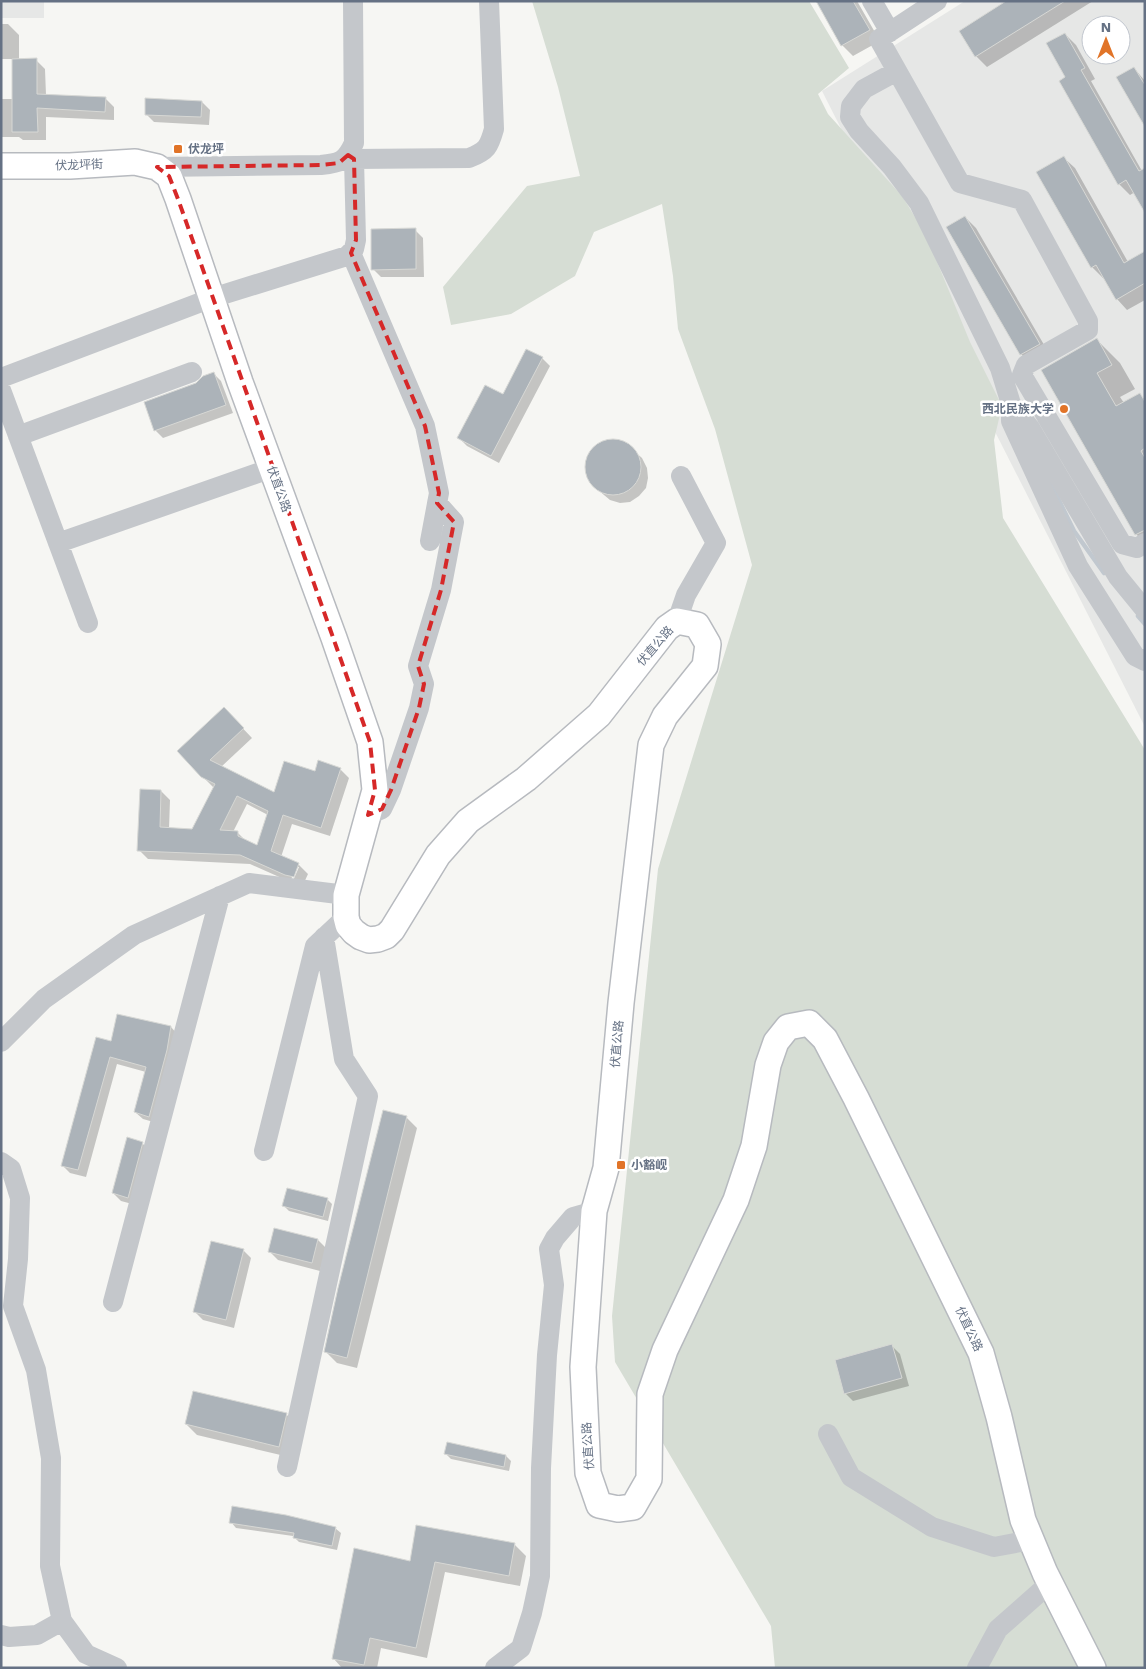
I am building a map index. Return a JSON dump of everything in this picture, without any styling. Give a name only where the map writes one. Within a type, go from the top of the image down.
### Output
[{"type":"main road","name":"伏龙坪街","points":[[1,166],[70,166],[135,162],[157,166]]},
{"type":"main road","name":"伏直公路","points":[[157,166],[169,176],[172,184],[370,742],[375,790],[346,906],[348,925],[354,932],[369,940],[386,936],[392,930],[438,855],[468,821],[526,779],[599,715],[667,628],[677,621],[697,625],[708,644],[705,666],[665,716],[651,745],[621,1003],[606,1168],[594,1212],[583,1367],[588,1473],[599,1505],[618,1509],[633,1507],[649,1479],[650,1394],[665,1350],[736,1200],[754,1146],[768,1065],[776,1042],[788,1027],[809,1024],[824,1039],[856,1098],[981,1353],[999,1416],[1023,1520],[1050,1583],[1093,1668]]},
{"type":"street","points":[[1,378],[212,298],[346,256],[354,250],[356,240],[351,157],[354,144],[353,1]]},
{"type":"street","points":[[157,166],[321,165],[339,163],[351,157],[469,158],[482,153],[490,142],[494,129],[489,1]]},
{"type":"street","points":[[872,1],[890,32]]},
{"type":"street","points":[[937,1],[879,39],[960,183],[1022,200],[1088,321],[1088,330],[1026,365],[1022,375],[1122,544],[1137,548],[1145,544]]},
{"type":"street","points":[[897,71],[864,89],[851,106],[850,117],[859,131],[892,167],[919,204],[1000,368],[1012,404],[1030,428],[1118,577],[1145,610]]},
{"type":"street","points":[[351,253],[425,426],[439,493],[430,541]]},
{"type":"street","points":[[18,436],[192,372]]},
{"type":"street","points":[[1,390],[88,623]]},
{"type":"street","points":[[1012,404],[1011,421],[1078,566],[1135,656],[1145,661]]},
{"type":"street","points":[[58,543],[272,468]]},
{"type":"street","points":[[677,621],[686,595],[716,543],[681,476]]},
{"type":"street","points":[[368,815],[382,809],[391,790],[419,708],[424,684],[418,666],[441,590],[454,522],[437,503]]},
{"type":"street","points":[[1,1042],[44,998],[134,935],[249,883],[346,906],[324,937],[315,946],[264,1151]]},
{"type":"street","points":[[113,1302],[220,896]]},
{"type":"street","points":[[287,1467],[368,1096],[344,1059],[324,937]]},
{"type":"street","points":[[1,1162],[11,1169],[20,1198],[14,1306],[36,1370],[51,1458],[50,1566],[62,1621],[86,1654],[117,1668]]},
{"type":"street","points":[[495,1668],[521,1648],[540,1576],[541,1468],[546,1365],[554,1285],[548,1249],[573,1218],[594,1212]]},
{"type":"street","points":[[828,1434],[851,1476],[932,1527],[994,1547],[1031,1540]]},
{"type":"street","points":[[977,1668],[998,1629],[1050,1583]]},
{"type":"street","points":[[1,1635],[9,1637],[37,1635],[62,1621]]},
{"type":"highlighted area","points":[[348,155],[354,159],[356,240],[351,253],[425,426],[439,493],[437,503],[454,522],[441,590],[418,666],[424,684],[419,708],[391,790],[382,809],[368,815],[375,790],[370,742],[169,176],[157,167],[321,165],[339,163]]},
{"type":"shaded area","points":[[1,1],[44,1],[44,18],[1,18]]},
{"type":"shaded area","points":[[532,1],[809,1],[849,68],[818,94],[828,114],[902,196],[926,235],[970,342],[1002,406],[994,440],[1003,518],[1145,750],[1145,1668],[775,1668],[771,1626],[615,1362],[612,1316],[658,869],[752,565],[715,429],[678,329],[673,276],[662,204],[594,232],[575,276],[511,314],[451,325],[443,287],[527,186],[580,176],[558,87]]},
{"type":"shaded area","name":"西北民族大学","points":[[965,1],[1145,1],[1145,727],[822,91]]},
{"type":"building","points":[[816,1],[853,1],[870,30],[841,46]]},
{"type":"building","points":[[1006,1],[1065,1],[975,57],[959,31]]},
{"type":"building","points":[[1065,33],[1081,61],[1081,65],[1085,68],[1081,70],[1139,171],[1145,168],[1145,213],[1126,180],[1118,185],[1059,81],[1065,77],[1046,43]]},
{"type":"building","points":[[37,58],[37,94],[106,97],[105,112],[37,108],[38,132],[12,132],[12,59]]},
{"type":"building","points":[[1134,67],[1145,85],[1145,127],[1116,77]]},
{"type":"building","points":[[145,98],[202,101],[201,117],[145,115]]},
{"type":"building","points":[[1064,156],[1124,263],[1145,251],[1145,283],[1116,300],[1096,265],[1091,268],[1036,172]]},
{"type":"building","points":[[965,216],[1040,344],[1020,355],[946,227]]},
{"type":"building","points":[[416,228],[416,269],[371,270],[371,229]]},
{"type":"building","points":[[1097,338],[1112,365],[1097,373],[1116,406],[1140,393],[1145,402],[1145,448],[1141,451],[1145,458],[1145,530],[1135,535],[1041,370]]},
{"type":"building","points":[[526,349],[543,357],[491,456],[457,438],[485,385],[503,394]]},
{"type":"building","points":[[214,372],[226,405],[154,431],[144,402],[196,383],[203,376]]},
{"type":"building","points":[[613,439],[624,441],[633,447],[639,456],[641,467],[639,478],[633,487],[624,493],[613,495],[602,493],[593,487],[587,478],[585,467],[587,456],[593,447],[602,441]]},
{"type":"building","points":[[224,707],[244,728],[210,760],[274,792],[284,761],[315,771],[318,760],[341,768],[321,828],[283,815],[271,851],[299,863],[294,877],[285,875],[240,855],[137,851],[140,789],[161,790],[160,827],[192,829],[215,784],[201,777],[177,751]],"holes":[[[237,796],[268,811],[257,845],[238,836],[238,831],[220,830]]]},
{"type":"building","points":[[117,1014],[171,1026],[167,1050],[149,1117],[134,1112],[146,1067],[110,1057],[78,1170],[61,1166],[96,1037],[111,1041]]},
{"type":"building","points":[[383,1110],[407,1116],[347,1358],[324,1352],[338,1288]]},
{"type":"building","points":[[127,1137],[143,1142],[128,1198],[112,1193]]},
{"type":"building","points":[[287,1188],[328,1198],[323,1217],[282,1206]]},
{"type":"building","points":[[274,1228],[318,1239],[312,1263],[268,1252]]},
{"type":"building","points":[[211,1241],[244,1249],[226,1320],[193,1312]]},
{"type":"building","points":[[892,1344],[902,1378],[844,1394],[835,1360]]},
{"type":"building","points":[[193,1391],[287,1413],[279,1447],[185,1424]]},
{"type":"building","points":[[447,1442],[506,1455],[504,1467],[444,1454]]},
{"type":"building","points":[[232,1506],[286,1515],[336,1527],[332,1546],[293,1538],[294,1533],[229,1523]]},
{"type":"building","points":[[416,1525],[515,1543],[509,1576],[435,1562],[416,1648],[370,1638],[364,1665],[332,1659],[354,1548],[410,1561]]},
{"type":"waterway","points":[[1047,476],[1074,531],[1104,573]]},
{"type":"waterway","points":[[1138,616],[1145,624]]},
{"type":"place","name":"伏龙坪","points":[[178,149]]},
{"type":"place","name":"西北民族大学","points":[[1064,409]]},
{"type":"place","name":"小豁岘","points":[[621,1165]]}]
